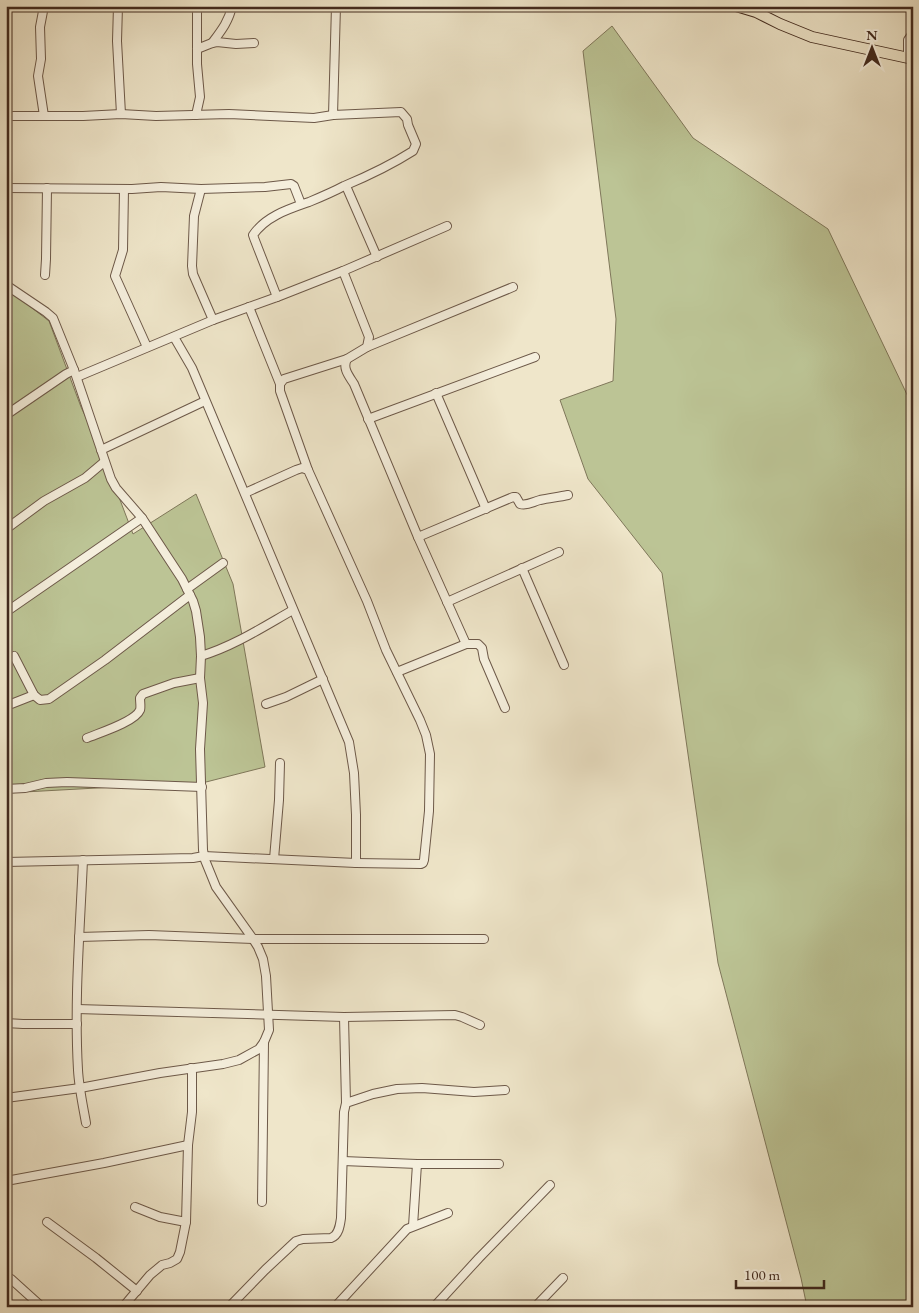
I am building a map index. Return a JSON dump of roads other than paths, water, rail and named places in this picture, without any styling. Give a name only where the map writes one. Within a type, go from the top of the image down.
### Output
[{"type":"main road","points":[[736,6],[756,12],[780,24],[812,36],[911,59]]},
{"type":"street","points":[[44,6],[40,27],[41,60],[38,76],[44,116]]},
{"type":"street","points":[[118,6],[117,41],[121,114]]},
{"type":"street","points":[[196,115],[200,97],[198,82],[197,6]]},
{"type":"street","points":[[212,43],[224,27],[232,6]]},
{"type":"street","points":[[333,115],[336,6]]},
{"type":"street","points":[[911,59],[908,40],[913,33]]},
{"type":"street","points":[[197,49],[217,42],[236,44],[254,42]]},
{"type":"street","points":[[6,116],[229,114],[314,118],[333,115],[401,112],[407,119],[416,144],[413,151],[346,186],[290,208],[268,220],[253,235],[277,297]]},
{"type":"street","points":[[6,188],[124,189],[161,187],[202,189],[291,184],[294,186],[301,204]]},
{"type":"street","points":[[346,186],[377,257]]},
{"type":"street","points":[[45,275],[47,188]]},
{"type":"street","points":[[124,189],[124,245],[116,278],[147,347]]},
{"type":"street","points":[[202,189],[194,216],[192,266],[193,274],[213,320]]},
{"type":"street","points":[[6,415],[66,374],[75,374],[277,297],[377,257],[447,226]]},
{"type":"street","points":[[343,271],[369,337],[367,347]]},
{"type":"street","points":[[6,285],[53,318],[75,374],[111,479],[116,488],[142,518],[189,592],[196,612],[201,656],[200,678],[203,703],[200,749],[204,860],[216,887],[253,939],[263,959],[266,976],[269,1030],[260,1049],[239,1060],[80,1088],[6,1098]]},
{"type":"street","points":[[280,384],[284,380],[347,359],[367,347],[514,286]]},
{"type":"street","points":[[6,862],[193,858],[204,856],[356,863],[423,863],[429,811],[430,754],[426,735],[386,650],[308,470],[280,391],[280,384],[249,307]]},
{"type":"street","points":[[174,337],[192,368],[349,742],[354,773],[356,863]]},
{"type":"street","points":[[368,419],[535,358]]},
{"type":"street","points":[[347,359],[344,367],[354,384],[418,538],[466,644]]},
{"type":"street","points":[[436,394],[486,509]]},
{"type":"street","points":[[100,450],[205,401]]},
{"type":"street","points":[[6,529],[44,501],[84,478],[104,462]]},
{"type":"street","points":[[245,493],[296,470],[302,468],[308,470]]},
{"type":"street","points":[[418,538],[513,497],[520,504],[524,505],[537,500],[568,495]]},
{"type":"street","points":[[6,612],[142,518]]},
{"type":"street","points":[[447,602],[559,552]]},
{"type":"street","points":[[14,656],[34,695],[40,700],[49,698],[105,660],[223,563]]},
{"type":"street","points":[[522,568],[564,665]]},
{"type":"street","points":[[201,656],[232,645],[293,610]]},
{"type":"street","points":[[396,672],[466,644],[478,644],[482,648],[484,659],[505,708]]},
{"type":"street","points":[[87,738],[119,726],[136,715],[141,709],[140,698],[143,694],[200,678]]},
{"type":"street","points":[[266,704],[286,697],[323,679]]},
{"type":"street","points":[[6,706],[34,695]]},
{"type":"street","points":[[274,859],[280,763]]},
{"type":"street","points":[[6,789],[67,782],[202,787]]},
{"type":"street","points":[[82,860],[77,1024],[78,1071],[86,1123]]},
{"type":"street","points":[[79,937],[149,935],[253,939],[484,939]]},
{"type":"street","points":[[77,1009],[344,1017],[455,1015],[480,1025]]},
{"type":"street","points":[[229,1307],[296,1241],[334,1237],[339,1228],[346,1103],[344,1017]]},
{"type":"street","points":[[6,1023],[77,1024]]},
{"type":"street","points":[[262,1202],[264,1042]]},
{"type":"street","points":[[123,1307],[150,1275],[162,1265],[177,1259],[180,1252],[186,1222],[188,1145],[192,1112],[191,1068]]},
{"type":"street","points":[[346,1103],[373,1094],[397,1089],[422,1088],[474,1092],[505,1090]]},
{"type":"street","points":[[6,1181],[188,1145]]},
{"type":"street","points":[[343,1162],[499,1164]]},
{"type":"street","points":[[413,1226],[417,1164]]},
{"type":"street","points":[[434,1307],[550,1185]]},
{"type":"street","points":[[135,1207],[160,1217],[186,1222]]},
{"type":"street","points":[[335,1307],[407,1229],[448,1213]]},
{"type":"street","points":[[47,1222],[137,1291]]},
{"type":"street","points":[[6,1276],[42,1307]]},
{"type":"street","points":[[535,1307],[563,1278]]}]
